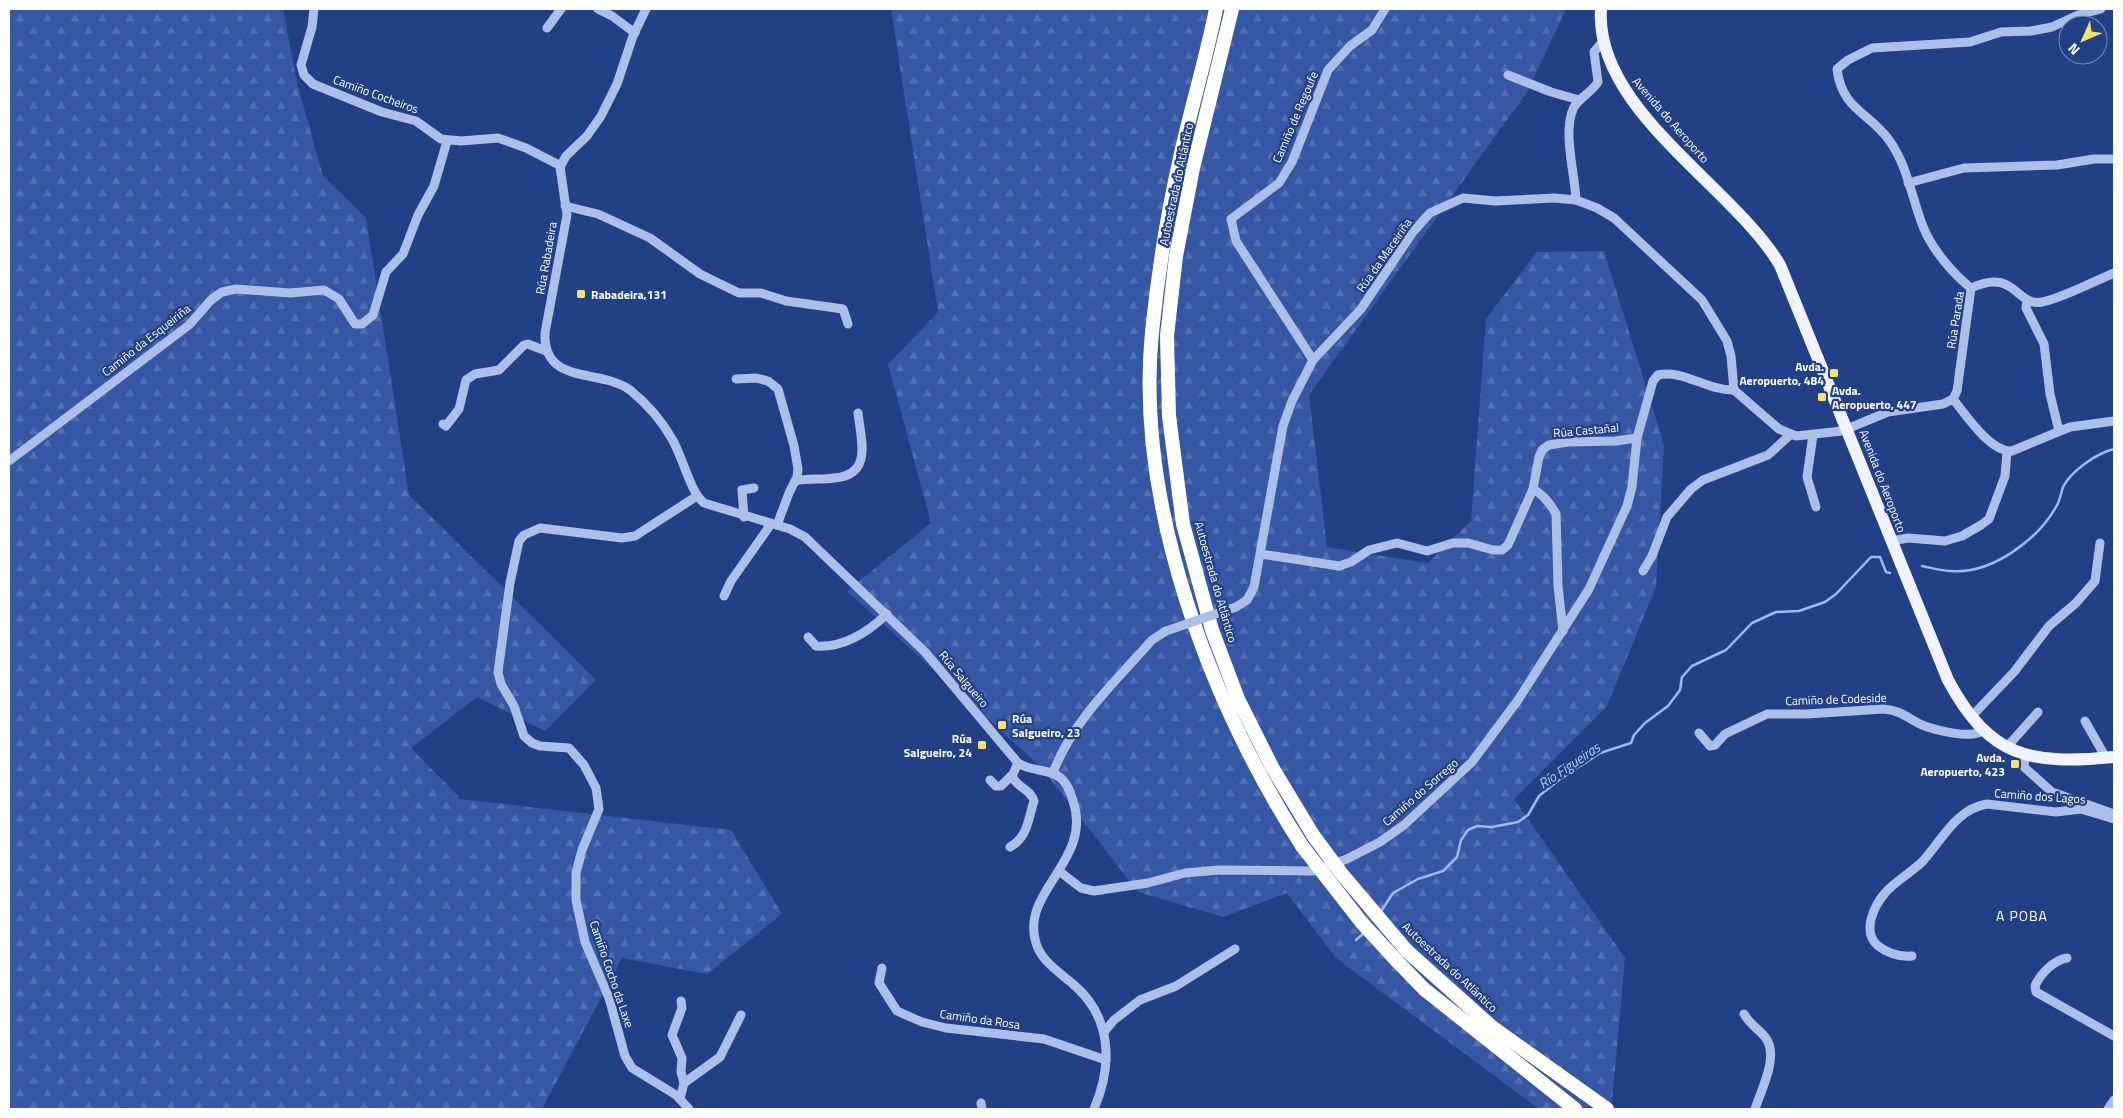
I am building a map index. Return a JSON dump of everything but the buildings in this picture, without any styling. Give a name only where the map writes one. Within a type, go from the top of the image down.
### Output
[{"type":"highway","name":"Autoestrada do Atlántico","points":[[1216,9],[1179,161],[1162,252],[1152,334],[1150,417],[1166,527],[1198,635],[1229,714],[1259,774],[1302,846],[1362,923],[1424,989],[1575,1109]]},
{"type":"highway","name":"Autoestrada do Atlántico","points":[[1232,9],[1193,168],[1176,256],[1167,336],[1169,416],[1183,524],[1212,630],[1238,699],[1267,758],[1313,835],[1368,906],[1407,951],[1492,1027],[1606,1109]]},
{"type":"main road","name":"Avenida do Aeroporto","points":[[1601,9],[1604,40],[1611,66],[1629,97],[1763,241],[1775,257],[1848,429],[1891,541],[1948,680],[1971,717],[1983,730],[2007,747],[2025,755],[2057,761],[2110,758]]},
{"type":"street","name":"Camiño Cocheiros","points":[[314,9],[301,66],[308,80],[382,112],[416,121],[447,141]]},
{"type":"street","points":[[547,28],[560,9]]},
{"type":"street","points":[[598,9],[612,16],[634,33]]},
{"type":"street","points":[[447,141],[498,138],[526,148],[560,166],[566,156],[596,126],[617,84],[634,33],[646,9]]},
{"type":"street","name":"Camiño de Regoufe","points":[[1313,360],[1236,241],[1231,219],[1278,183],[1292,162],[1328,70],[1350,46],[1372,30],[1385,9]]},
{"type":"street","points":[[1971,288],[1962,281],[1924,230],[1898,154],[1889,140],[1847,99],[1837,69],[1872,48],[1970,42],[2001,32],[2031,31],[2052,27],[2078,14],[2100,9]]},
{"type":"street","points":[[1576,200],[1570,139],[1572,113],[1579,100],[1593,90],[1598,82],[1594,52],[1604,40]]},
{"type":"street","points":[[1508,74],[1551,92],[1579,100]]},
{"type":"street","name":"Camiño da Esqueiriña","points":[[9,461],[190,325],[211,300],[222,292],[236,289],[290,293],[324,290],[339,299],[355,324],[362,324],[373,315],[386,272],[403,254],[418,215],[434,186],[447,141]]},
{"type":"street","points":[[1908,184],[1964,168],[2057,165],[2094,159],[2114,159]]},
{"type":"street","name":"Rúa Rabadeira","points":[[547,353],[545,332],[566,226],[565,206],[559,174],[560,166]]},
{"type":"street","name":"Rúa da Maceiriña","points":[[1053,773],[1061,751],[1078,726],[1152,640],[1166,631],[1236,607],[1247,600],[1254,587],[1283,426],[1292,401],[1313,360],[1361,309],[1413,232],[1430,213],[1463,198],[1495,201],[1554,198],[1576,200],[1597,208],[1614,218],[1702,300],[1727,341],[1731,356],[1734,390]]},
{"type":"street","points":[[565,206],[598,214],[650,238],[700,274],[739,294],[761,293],[786,301],[844,309],[848,324]]},
{"type":"street","points":[[2059,431],[2050,394],[2044,344],[2026,308],[2027,300],[2041,302],[2114,273]]},
{"type":"street","name":"Rúa Parada","points":[[1953,399],[1957,391],[1961,372],[1962,346],[1971,288],[1986,281],[1997,282],[2009,286],[2027,300]]},
{"type":"street","points":[[443,424],[446,426],[459,409],[466,380],[471,375],[499,370],[524,345],[528,344],[547,353],[556,364],[563,368],[620,384],[636,396],[652,411],[672,438],[696,496]]},
{"type":"street","name":"Rúa Castañal","points":[[1261,554],[1339,566],[1351,562],[1369,550],[1397,543],[1427,551],[1453,544],[1468,543],[1492,550],[1502,550],[1508,545],[1533,489],[1539,457],[1549,445],[1637,438],[1653,382],[1658,375],[1665,373],[1676,375],[1710,387],[1734,390]]},
{"type":"street","points":[[724,596],[731,581],[774,525],[796,481],[798,469],[794,446],[778,389],[762,379],[736,379]]},
{"type":"street","points":[[1734,390],[1779,429],[1790,435],[1834,433],[1888,412],[1943,404],[1953,399],[1988,440],[2007,452],[2012,452],[2059,431],[2114,421]]},
{"type":"street","points":[[796,481],[835,478],[850,475],[856,470],[862,460],[858,413]]},
{"type":"street","points":[[1643,570],[1652,556],[1667,517],[1692,489],[1703,480],[1768,455],[1790,435]]},
{"type":"street","points":[[1813,435],[1807,476],[1816,507]]},
{"type":"street","name":"Camiño do Sorrego","points":[[1059,871],[1081,888],[1094,891],[1148,883],[1185,873],[1218,870],[1298,873],[1314,871],[1347,859],[1380,842],[1404,824],[1472,762],[1518,700],[1589,589],[1627,506],[1632,487],[1637,438]]},
{"type":"street","points":[[1891,541],[1908,538],[1945,541],[1962,536],[1981,525],[1989,518],[2006,476],[2007,452]]},
{"type":"street","points":[[744,516],[742,490],[754,488]]},
{"type":"street","points":[[1533,489],[1541,494],[1556,514],[1558,586],[1562,631]]},
{"type":"street","name":"Rúa Salgueiro","points":[[696,496],[704,503],[805,537],[887,614],[935,663],[1018,763]]},
{"type":"street","name":"Camiño Cocho da Laxe","points":[[689,1109],[680,1099],[632,1068],[625,1056],[609,998],[585,942],[576,900],[576,873],[582,850],[599,809],[596,788],[584,765],[569,748],[540,746],[532,743],[524,736],[514,706],[501,684],[498,672],[510,583],[519,542],[524,535],[540,528],[622,538],[635,536],[696,496]]},
{"type":"street","points":[[1971,717],[2014,672],[2049,626],[2076,603],[2095,582],[2100,543]]},
{"type":"street","points":[[808,637],[816,646],[851,640],[871,629],[887,614]]},
{"type":"street","name":"Camiño de Codeside","points":[[1699,733],[1710,746],[1715,745],[1725,734],[1767,714],[1807,714],[1882,709],[1894,709],[1923,725],[1954,733],[1970,735],[1979,734],[1983,730]]},
{"type":"street","points":[[2007,747],[2038,712]]},
{"type":"street","points":[[2086,721],[2110,758]]},
{"type":"street","points":[[2025,755],[2024,767],[2052,792],[2114,814]]},
{"type":"street","points":[[990,780],[996,786],[1001,786],[1012,776],[1018,763],[1029,769],[1053,773],[1067,787],[1077,817],[1074,844],[1039,904],[1034,923],[1035,940],[1046,960],[1085,995],[1105,1031],[1106,1060],[1102,1086],[1094,1109]]},
{"type":"street","points":[[1010,847],[1019,842],[1026,831],[1034,801],[1030,793],[1015,783],[1012,776]]},
{"type":"street","name":"Camiño dos Lagos","points":[[1912,956],[1903,957],[1884,951],[1870,932],[1871,920],[1885,893],[1916,868],[1964,814],[1977,806],[1987,804],[2056,812],[2081,809],[2114,819]]},
{"type":"street","points":[[1105,1031],[1114,1020],[1140,1000],[1176,986],[1235,949]]},
{"type":"street","points":[[2067,958],[2056,962],[2040,977],[2035,986],[2036,992],[2114,1036]]},
{"type":"street","name":"Camiño da Rosa","points":[[882,968],[880,983],[897,1010],[908,1017],[946,1028],[1044,1039],[1106,1060]]},
{"type":"street","points":[[680,1099],[684,1083],[681,1072],[682,1058],[672,1036],[682,1008],[681,1001]]},
{"type":"street","points":[[1744,1014],[1751,1025],[1766,1038],[1770,1055],[1756,1109]]},
{"type":"street","points":[[684,1083],[720,1057],[741,1016]]},
{"type":"street","points":[[2108,1109],[2114,1100]]},
{"type":"green space","points":[[9,9],[283,9],[297,83],[323,176],[366,218],[409,495],[596,680],[545,731],[477,697],[411,748],[461,799],[731,830],[782,914],[707,974],[622,958],[542,1109],[9,1109]]},
{"type":"green space","points":[[891,9],[1566,9],[1527,92],[1309,395],[1327,547],[1428,563],[1471,521],[1486,319],[1537,252],[1604,251],[1664,445],[1656,587],[1607,706],[1514,799],[1625,958],[1612,1102],[1578,1109],[1539,1109],[1336,958],[1287,893],[1223,917],[1138,892],[1041,767],[847,591],[931,523],[888,364],[938,312]]},
{"type":"waterway","name":"Río Figueiras","points":[[1922,566],[1948,571],[1967,570],[1983,567],[2013,552],[2039,530],[2049,518],[2058,503],[2063,487],[2072,475],[2093,459],[2114,449]]},
{"type":"waterway","name":"Río Figueiras","points":[[1380,913],[1393,893],[1418,879],[1443,871],[1457,857],[1461,840],[1468,830],[1477,826],[1492,827],[1518,822],[1528,815],[1539,796],[1559,780],[1600,753],[1631,743],[1634,735],[1645,723],[1668,706],[1680,690],[1682,677],[1692,666],[1726,650],[1752,623],[1776,612],[1799,611],[1825,602],[1836,594],[1871,557],[1880,557],[1886,572],[1890,573]]},
{"type":"waterway","name":"Río Figueiras","points":[[1356,940],[1364,933]]},
{"type":"place","name":"Rabadeira,131","points":[[581,294]]},
{"type":"place","name":"Avda. Aeropuerto, 484","points":[[1834,373]]},
{"type":"place","name":"Avda. Aeropuerto, 447","points":[[1822,397]]},
{"type":"place","name":"Rúa Salgueiro, 23","points":[[1002,725]]},
{"type":"place","name":"Rúa Salgueiro, 24","points":[[982,745]]},
{"type":"place","name":"Avda. Aeropuerto, 423","points":[[2015,764]]},
{"type":"district","name":"A POBA","points":[[2022,915]]}]
